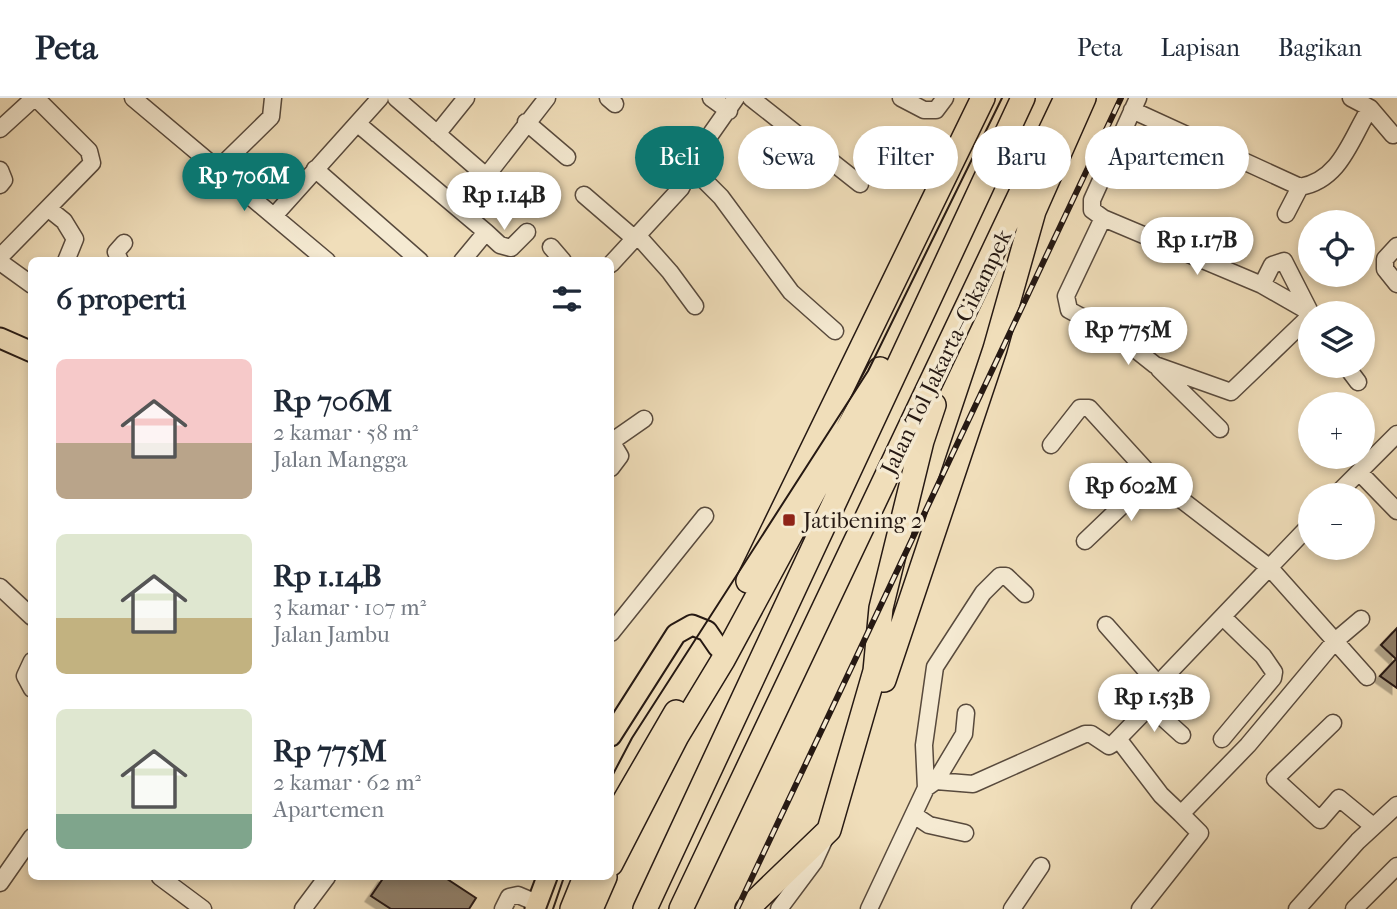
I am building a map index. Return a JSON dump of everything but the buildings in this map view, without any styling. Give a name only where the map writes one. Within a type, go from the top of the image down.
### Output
[{"type":"highway","points":[[614,818],[654,745],[718,647],[792,488],[880,314],[982,98]]},
{"type":"highway","points":[[614,858],[677,736],[723,660],[909,317],[1022,98]]},
{"type":"highway","name":"Jalan Tol Jakarta–Cikampek","points":[[645,909],[1022,98]]},
{"type":"highway","name":"Jalan Tol Jakarta–Cikampek","points":[[681,909],[1066,98]]},
{"type":"highway","points":[[843,787],[870,723],[986,375],[1034,211],[1084,98]]},
{"type":"highway","points":[[747,909],[829,830],[875,671],[881,608],[922,441],[953,353],[1010,217]]},
{"type":"highway","points":[[572,909],[584,880]]},
{"type":"highway","points":[[591,909],[604,880]]},
{"type":"main road","points":[[0,338],[28,350]]},
{"type":"main road","points":[[614,731],[676,634],[692,625],[707,631],[718,647]]},
{"type":"main road","points":[[536,906],[546,880]]},
{"type":"street","points":[[0,129],[35,98],[89,151],[92,163],[0,259],[28,282]]},
{"type":"street","points":[[133,98],[322,257]]},
{"type":"street","points":[[219,168],[271,117],[274,98]]},
{"type":"street","points":[[274,216],[380,98]]},
{"type":"street","points":[[396,98],[486,176]]},
{"type":"street","points":[[437,134],[466,98]]},
{"type":"street","points":[[460,210],[547,98]]},
{"type":"street","points":[[711,98],[732,105],[717,126]]},
{"type":"street","points":[[751,98],[853,178]]},
{"type":"street","points":[[901,98],[924,110],[936,110],[945,98]]},
{"type":"street","points":[[1351,98],[1370,108],[1393,135]]},
{"type":"street","points":[[1298,305],[1262,285],[1103,218],[1092,210],[1092,200],[1135,104],[1300,187],[1315,185],[1339,163],[1353,145],[1370,108]]},
{"type":"street","points":[[526,122],[567,157]]},
{"type":"street","points":[[358,124],[500,245],[511,248],[527,232]]},
{"type":"street","points":[[315,169],[415,257]]},
{"type":"street","points":[[0,170],[4,180],[0,185]]},
{"type":"street","points":[[1286,214],[1300,187]]},
{"type":"street","points":[[614,261],[680,189]]},
{"type":"street","points":[[712,189],[721,197],[791,292],[835,331]]},
{"type":"street","points":[[584,195],[636,237],[670,272],[695,306]]},
{"type":"street","points":[[49,209],[64,221],[75,239],[68,257]]},
{"type":"street","points":[[1103,218],[1066,304],[1076,315],[1121,338],[1155,365],[1220,429]]},
{"type":"street","points":[[465,257],[486,232]]},
{"type":"street","points":[[118,257],[116,252],[124,243]]},
{"type":"street","points":[[1397,246],[1385,259],[1385,269],[1397,284]]},
{"type":"street","points":[[551,247],[559,257]]},
{"type":"street","points":[[1262,285],[1272,265],[1284,261],[1304,301]]},
{"type":"street","points":[[1155,365],[1231,392],[1298,324]]},
{"type":"street","points":[[1355,378],[1358,382]]},
{"type":"street","points":[[1051,445],[1080,408],[1089,408],[1152,477],[1270,568],[1367,677]]},
{"type":"street","points":[[614,439],[644,419]]},
{"type":"street","points":[[1348,483],[1397,434]]},
{"type":"street","points":[[614,446],[620,456],[614,464]]},
{"type":"street","points":[[1359,472],[1397,511]]},
{"type":"street","points":[[1085,541],[1152,477]]},
{"type":"street","points":[[614,629],[705,516]]},
{"type":"street","points":[[931,785],[973,784],[1085,734],[1091,734],[1110,746],[1119,740],[1150,706],[1158,684],[1298,538]]},
{"type":"street","points":[[931,785],[924,745],[934,667],[984,593],[1000,576],[1006,576],[1026,594]]},
{"type":"street","points":[[0,587],[28,613]]},
{"type":"street","points":[[1222,739],[1273,678],[1274,672],[1263,656],[1224,618]]},
{"type":"street","points":[[1181,814],[1248,745],[1335,641],[1361,619]]},
{"type":"street","points":[[1106,625],[1158,684]]},
{"type":"street","points":[[1150,706],[1182,735]]},
{"type":"street","points":[[869,909],[914,814],[964,734],[966,713]]},
{"type":"street","points":[[1333,723],[1275,779],[1320,820],[1339,798],[1373,826]]},
{"type":"street","points":[[1119,740],[1161,795],[1199,830],[1191,845],[1140,909]]},
{"type":"street","points":[[1297,909],[1373,826],[1397,805]]},
{"type":"street","points":[[914,814],[929,825],[965,833]]},
{"type":"street","points":[[779,909],[814,862],[829,830]]},
{"type":"street","points":[[0,883],[28,843]]},
{"type":"street","points":[[1012,909],[1041,866]]},
{"type":"street","points":[[1354,909],[1397,866]]},
{"type":"street","points":[[164,880],[203,909]]},
{"type":"street","points":[[310,907],[325,880]]},
{"type":"street","points":[[503,909],[509,897],[518,895],[536,906]]},
{"type":"tram line","points":[[614,772],[632,738],[868,371],[1002,98]]},
{"type":"tram line","points":[[553,909],[563,880]]},
{"type":"railway","points":[[737,909],[1121,98]]},
{"type":"place","name":"Jatibening 2","points":[[789,520]]}]
